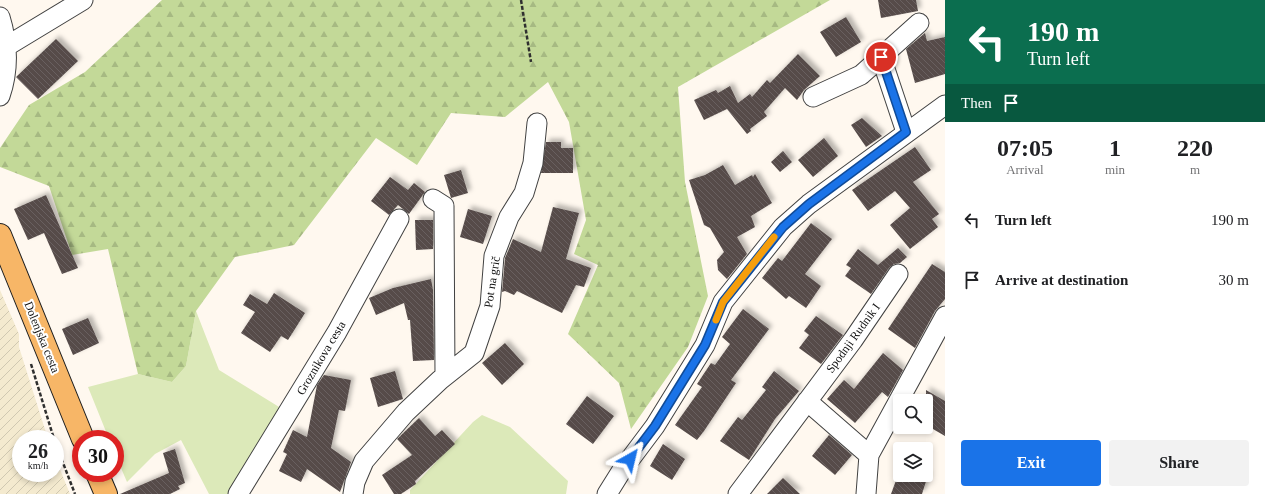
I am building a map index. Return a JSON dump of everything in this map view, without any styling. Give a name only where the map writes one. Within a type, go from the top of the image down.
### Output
[{"type":"main road","name":"Dolenjska cesta","points":[[0,236],[79,430]]},
{"type":"street","points":[[7,46],[83,0]]},
{"type":"street","points":[[0,17],[7,46],[3,88],[0,96]]},
{"type":"street","points":[[813,97],[861,75],[918,23]]},
{"type":"street","points":[[881,57],[906,132]]},
{"type":"street","points":[[607,494],[622,470],[655,426],[701,352],[723,302],[758,256],[783,227],[809,204],[945,105]]},
{"type":"street","name":"Pot na grič","points":[[353,494],[355,482],[364,461],[406,412],[446,375],[474,353],[490,306],[494,256],[508,217],[524,192],[532,163],[537,123]]},
{"type":"street","points":[[433,199],[444,206],[446,375]]},
{"type":"street","name":"Groznikova cesta","points":[[238,494],[337,332],[399,219]]},
{"type":"street","name":"Spodnji Rudnik I","points":[[738,494],[898,274]]},
{"type":"street","points":[[866,494],[869,455],[945,316]]},
{"type":"street","points":[[807,401],[869,455]]},
{"type":"path","points":[[521,0],[531,62]]},
{"type":"path","points":[[64,465],[75,494]]},
{"type":"shaded area","points":[[0,290],[19,334],[19,347],[45,430],[12,430],[12,482],[64,482],[64,479],[70,494],[0,494]]},
{"type":"green space","points":[[162,0],[830,0],[678,87],[685,182],[708,296],[688,347],[631,429],[619,383],[568,334],[598,265],[574,254],[586,220],[569,122],[548,82],[505,117],[451,113],[417,165],[376,138],[294,245],[235,257],[196,311],[186,366],[172,382],[138,374],[108,249],[72,255],[49,186],[0,167],[0,148],[29,105],[85,72]]},
{"type":"green space","points":[[196,311],[219,370],[284,410],[232,494],[209,494],[181,440],[155,454],[127,482],[124,475],[124,430],[105,430],[88,387],[138,374],[172,382],[186,366]]},
{"type":"green space","points":[[482,415],[510,427],[568,481],[566,494],[410,494],[410,490],[473,422]]},
{"type":"building","points":[[878,0],[916,0],[918,11],[881,18]]},
{"type":"building","points":[[846,17],[861,42],[836,57],[820,32]]},
{"type":"building","points":[[925,33],[927,41],[945,37],[945,74],[915,83],[906,49]]},
{"type":"building","points":[[56,39],[78,61],[38,99],[16,77]]},
{"type":"building","points":[[798,54],[820,76],[804,90],[797,100],[785,88],[764,112],[767,116],[750,129],[751,131],[747,134],[727,109],[704,120],[694,100],[716,90],[718,93],[730,86],[738,103],[750,94],[752,97],[767,80],[770,83]]},
{"type":"building","points":[[862,118],[882,136],[866,147],[851,125]]},
{"type":"building","points":[[824,138],[838,156],[813,177],[798,160]]},
{"type":"building","points":[[546,142],[561,142],[561,148],[573,148],[573,173],[541,173]]},
{"type":"building","points":[[915,147],[931,170],[913,182],[939,214],[932,219],[938,227],[910,249],[890,225],[910,208],[895,191],[868,211],[852,190]]},
{"type":"building","points":[[783,151],[792,162],[780,172],[771,162]]},
{"type":"building","points":[[723,165],[735,185],[752,175],[753,177],[755,174],[772,203],[751,216],[755,227],[737,237],[747,254],[727,279],[718,270],[717,260],[724,252],[710,228],[704,225],[689,180],[705,175]]},
{"type":"building","points":[[461,170],[468,193],[451,198],[444,175]]},
{"type":"building","points":[[390,177],[408,190],[414,183],[425,192],[409,214],[398,205],[389,215],[371,201]]},
{"type":"building","points":[[46,195],[78,268],[62,274],[44,233],[28,240],[14,209]]},
{"type":"building","points":[[553,207],[579,213],[566,259],[591,268],[584,287],[576,285],[562,313],[517,291],[514,295],[505,291],[502,292],[505,258],[513,239],[541,252]]},
{"type":"building","points":[[468,209],[492,216],[483,244],[460,237]]},
{"type":"building","points":[[415,220],[433,220],[433,249],[416,250]]},
{"type":"building","points":[[811,223],[832,239],[805,274],[821,286],[806,308],[789,296],[786,299],[762,278],[778,258],[782,261]]},
{"type":"building","points":[[898,248],[907,257],[900,263],[894,264],[889,268],[871,294],[845,276],[851,268],[846,265],[858,249],[878,265]]},
{"type":"building","points":[[932,264],[945,272],[945,299],[935,311],[915,348],[888,329]]},
{"type":"building","points":[[431,279],[433,290],[434,360],[413,361],[410,320],[408,320],[404,303],[376,315],[369,298],[393,288]]},
{"type":"building","points":[[274,293],[305,313],[288,340],[281,336],[270,352],[241,333],[255,312],[243,305],[250,294],[267,304]]},
{"type":"building","points":[[743,309],[769,329],[731,380],[736,383],[697,440],[675,425],[702,387],[697,384],[711,363],[715,365],[730,344],[722,337]]},
{"type":"building","points":[[816,316],[843,335],[821,364],[799,348],[809,335],[804,331]]},
{"type":"building","points":[[88,318],[99,343],[73,355],[62,329]]},
{"type":"building","points":[[505,343],[524,364],[502,385],[482,363]]},
{"type":"building","points":[[883,353],[903,370],[888,397],[882,392],[855,423],[827,399],[844,380],[854,389]]},
{"type":"building","points":[[395,371],[403,399],[378,407],[370,378]]},
{"type":"building","points":[[774,371],[799,391],[775,419],[749,460],[720,441],[738,417],[742,420],[766,390],[762,387]]},
{"type":"building","points":[[324,375],[351,380],[345,411],[339,410],[331,448],[351,462],[340,492],[307,469],[301,482],[279,471],[287,454],[283,452],[293,430],[307,437],[317,385]]},
{"type":"building","points":[[926,390],[933,394],[926,394]]},
{"type":"building","points":[[933,394],[945,401],[945,436],[933,429]]},
{"type":"building","points":[[587,396],[614,416],[593,444],[566,424]]},
{"type":"building","points":[[419,418],[435,436],[442,430],[455,444],[415,481],[416,484],[401,494],[394,494],[382,475],[412,455],[397,439]]},
{"type":"building","points":[[829,435],[852,455],[835,475],[812,456]]},
{"type":"building","points":[[663,444],[685,459],[672,480],[650,466]]},
{"type":"building","points":[[175,449],[185,483],[178,486],[180,489],[170,494],[120,494],[169,473],[163,453]]},
{"type":"building","points":[[783,478],[800,494],[767,494]]},
{"type":"building","points":[[895,482],[926,482],[922,494],[891,494]]},
{"type":"slow traffic","points":[[716,320],[723,302],[774,237]]},
{"type":"route","points":[[630,459],[655,426],[705,345],[723,302],[758,256],[783,227],[809,204],[906,132],[881,57]]}]
